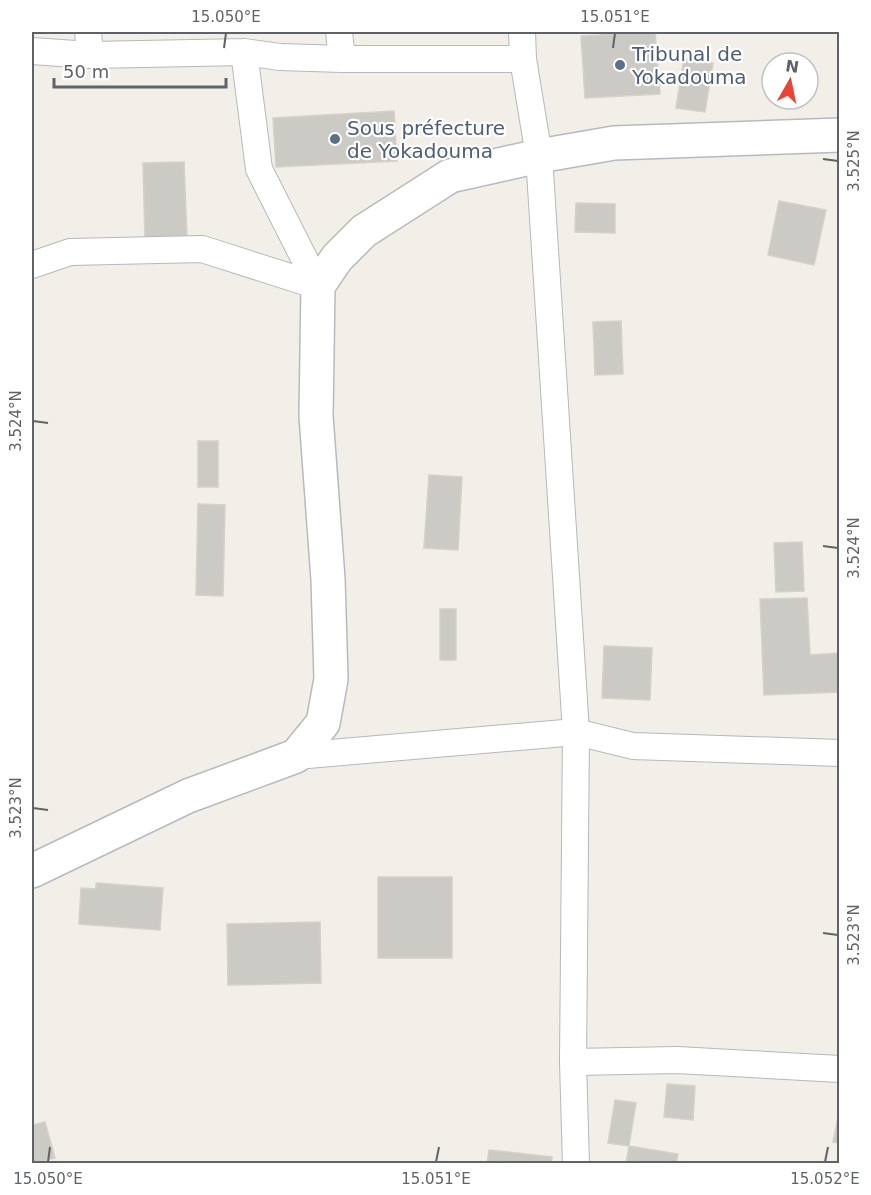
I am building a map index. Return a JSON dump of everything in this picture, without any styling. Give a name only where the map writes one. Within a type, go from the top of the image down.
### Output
[{"type":"street","points":[[339,32],[342,59]]},
{"type":"street","points":[[522,32],[523,59],[539,156],[576,732],[573,1062],[576,1164]]},
{"type":"street","points":[[32,51],[89,43],[244,52],[280,57],[523,59]]},
{"type":"street","points":[[244,52],[258,169],[318,286],[316,416],[328,579],[331,679],[323,723],[296,756]]},
{"type":"street","points":[[318,286],[337,258],[364,231],[450,176],[614,142],[840,135]]},
{"type":"street","points":[[32,265],[70,252],[202,249],[318,286]]},
{"type":"street","points":[[32,871],[188,796],[296,756],[576,732],[633,746],[840,753]]},
{"type":"street","points":[[573,1062],[677,1060],[840,1070]]},
{"type":"building","name":"Tribunal de Yokadouma","points":[[655,32],[660,94],[585,98],[581,36]]},
{"type":"building","points":[[684,58],[713,63],[705,112],[676,108]]},
{"type":"building","name":"Sous préfecture de Yokadouma","points":[[394,111],[397,161],[276,167],[273,118]]},
{"type":"building","points":[[184,162],[187,238],[145,239],[143,163]]},
{"type":"building","points":[[779,201],[826,210],[814,265],[768,255]]},
{"type":"building","points":[[576,203],[615,204],[615,233],[575,232]]},
{"type":"building","points":[[621,321],[623,374],[595,375],[593,322]]},
{"type":"building","points":[[198,441],[218,441],[218,487],[198,487]]},
{"type":"building","points":[[429,475],[462,477],[458,550],[424,548]]},
{"type":"building","points":[[198,504],[225,505],[223,596],[196,595]]},
{"type":"building","points":[[802,542],[804,591],[776,592],[774,543]]},
{"type":"building","points":[[807,598],[810,655],[840,653],[840,692],[764,695],[760,599]]},
{"type":"building","points":[[440,609],[456,609],[456,660],[440,660]]},
{"type":"building","points":[[604,646],[652,648],[650,700],[602,698]]},
{"type":"building","points":[[378,877],[452,877],[452,958],[378,958]]},
{"type":"building","points":[[96,883],[163,888],[160,930],[79,924],[81,888],[96,889]]},
{"type":"building","points":[[320,922],[321,983],[228,985],[227,924]]},
{"type":"building","points":[[667,1084],[695,1086],[693,1120],[664,1117]]},
{"type":"building","points":[[615,1100],[636,1103],[629,1146],[608,1143]]},
{"type":"building","points":[[840,1107],[840,1143],[833,1142]]},
{"type":"building","points":[[45,1122],[55,1158],[32,1164],[32,1125]]},
{"type":"building","points":[[629,1146],[678,1154],[676,1164],[626,1164]]},
{"type":"building","points":[[489,1150],[552,1157],[551,1164],[487,1164]]},
{"type":"place","name":"Tribunal de Yokadouma","points":[[620,65]]},
{"type":"place","name":"Sous préfecture de Yokadouma","points":[[335,139]]}]
